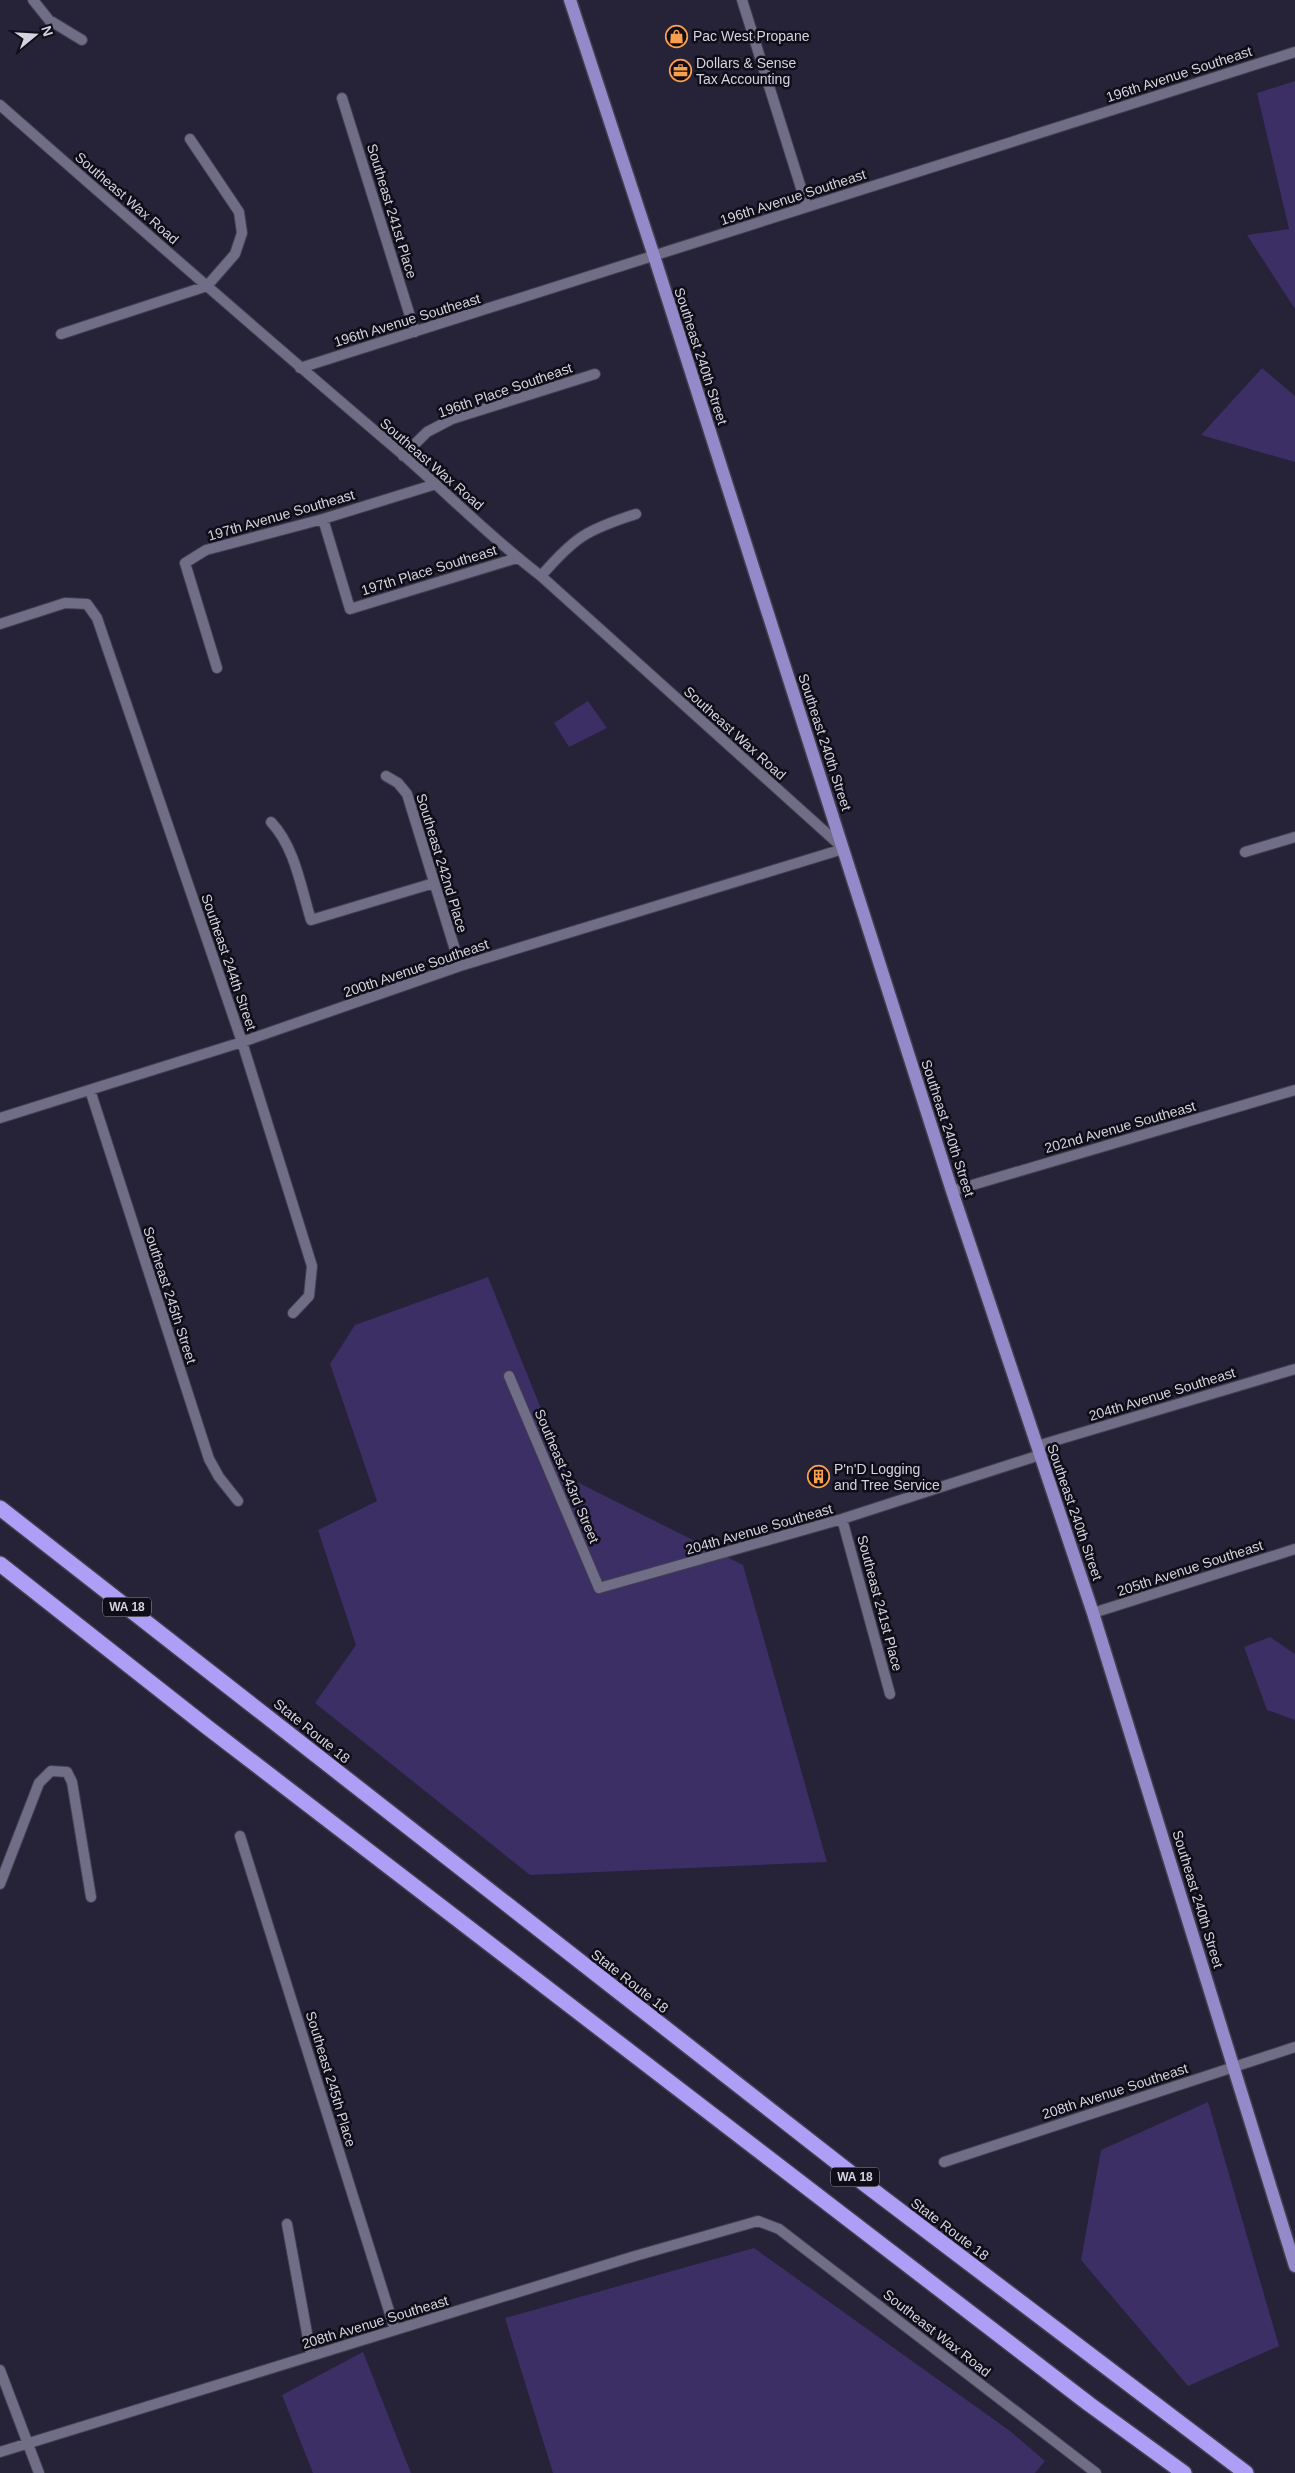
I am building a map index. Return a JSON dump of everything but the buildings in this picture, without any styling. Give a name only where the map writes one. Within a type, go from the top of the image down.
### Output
[{"type":"highway","name":"State Route 18","points":[[0,1508],[866,2185],[1246,2473]]},
{"type":"highway","name":"WA 18","points":[[0,1564],[219,1736],[1089,2404],[1184,2473]]},
{"type":"main road","name":"Southeast 240th Street","points":[[570,0],[654,256],[952,1191],[1093,1614],[1295,2266]]},
{"type":"street","points":[[32,0],[49,20],[82,40]]},
{"type":"street","points":[[742,0],[807,207]]},
{"type":"street","name":"196th Avenue Southeast","points":[[300,368],[1295,52]]},
{"type":"street","name":"Southeast 241st Place","points":[[342,98],[415,332]]},
{"type":"street","name":"Southeast Wax Road","points":[[0,104],[300,368],[436,484],[517,558],[541,576],[843,849]]},
{"type":"street","points":[[61,334],[207,286],[235,254],[240,243],[241,221],[235,206],[190,140]]},
{"type":"street","name":"196th Place Southeast","points":[[403,456],[427,432],[452,420],[596,374]]},
{"type":"street","name":"197th Avenue Southeast","points":[[217,668],[184,563],[206,550],[323,519],[436,484]]},
{"type":"street","points":[[541,576],[562,552],[578,538],[603,524],[636,514]]},
{"type":"street","name":"197th Place Southeast","points":[[323,519],[350,609],[517,558]]},
{"type":"street","name":"Southeast 244th Street","points":[[0,624],[65,603],[86,604],[97,618],[242,1042],[312,1266],[309,1296],[293,1313]]},
{"type":"street","name":"Southeast 242nd Place","points":[[386,776],[398,783],[407,794],[460,966]]},
{"type":"street","points":[[271,822],[282,833],[288,847],[311,920],[434,883]]},
{"type":"street","points":[[1245,852],[1295,837]]},
{"type":"street","name":"200th Avenue Southeast","points":[[0,1118],[242,1042],[460,966],[843,849]]},
{"type":"street","name":"Southeast 245th Street","points":[[90,1090],[209,1458],[219,1478],[238,1501]]},
{"type":"street","name":"202nd Avenue Southeast","points":[[952,1191],[1295,1090]]},
{"type":"street","name":"204th Avenue Southeast","points":[[599,1588],[842,1519],[1038,1450],[1295,1369]]},
{"type":"street","name":"Southeast 243rd Street","points":[[509,1376],[599,1588]]},
{"type":"street","name":"Southeast 241st Place","points":[[842,1519],[890,1694]]},
{"type":"street","name":"205th Avenue Southeast","points":[[1093,1614],[1295,1549]]},
{"type":"street","points":[[0,1884],[39,1783],[51,1772],[67,1772],[72,1782],[91,1897]]},
{"type":"street","name":"Southeast 245th Place","points":[[240,1836],[395,2330]]},
{"type":"street","name":"208th Avenue Southeast","points":[[944,2162],[1295,2047]]},
{"type":"street","name":"Southeast Wax Road","points":[[758,2220],[779,2229],[1096,2473]]},
{"type":"street","name":"208th Avenue Southeast","points":[[0,2452],[311,2355],[758,2220]]},
{"type":"street","points":[[287,2224],[311,2355]]},
{"type":"street","points":[[0,2370],[39,2473]]},
{"type":"shaded area","points":[[1295,81],[1295,309],[1247,235],[1289,229],[1257,93]]},
{"type":"shaded area","points":[[1262,368],[1295,396],[1295,462],[1201,435]]},
{"type":"shaded area","points":[[588,701],[607,728],[569,747],[554,723]]},
{"type":"shaded area","points":[[488,1277],[569,1478],[743,1565],[827,1862],[530,1875],[315,1703],[356,1645],[318,1530],[377,1501],[330,1364],[355,1325]]},
{"type":"shaded area","points":[[1270,1637],[1295,1654],[1295,1720],[1267,1710],[1244,1647]]},
{"type":"shaded area","points":[[1208,2102],[1279,2346],[1188,2386],[1081,2260],[1101,2150]]},
{"type":"shaded area","points":[[754,2248],[1010,2431],[1045,2461],[1035,2473],[553,2473],[505,2318]]},
{"type":"shaded area","points":[[363,2352],[411,2473],[313,2473],[282,2395]]},
{"type":"place","name":"Pac West Propane","points":[[677,36]]},
{"type":"place","name":"Dollars & Sense Tax Accounting","points":[[680,71]]},
{"type":"place","name":"P'n'D Logging and Tree Service","points":[[818,1477]]}]
